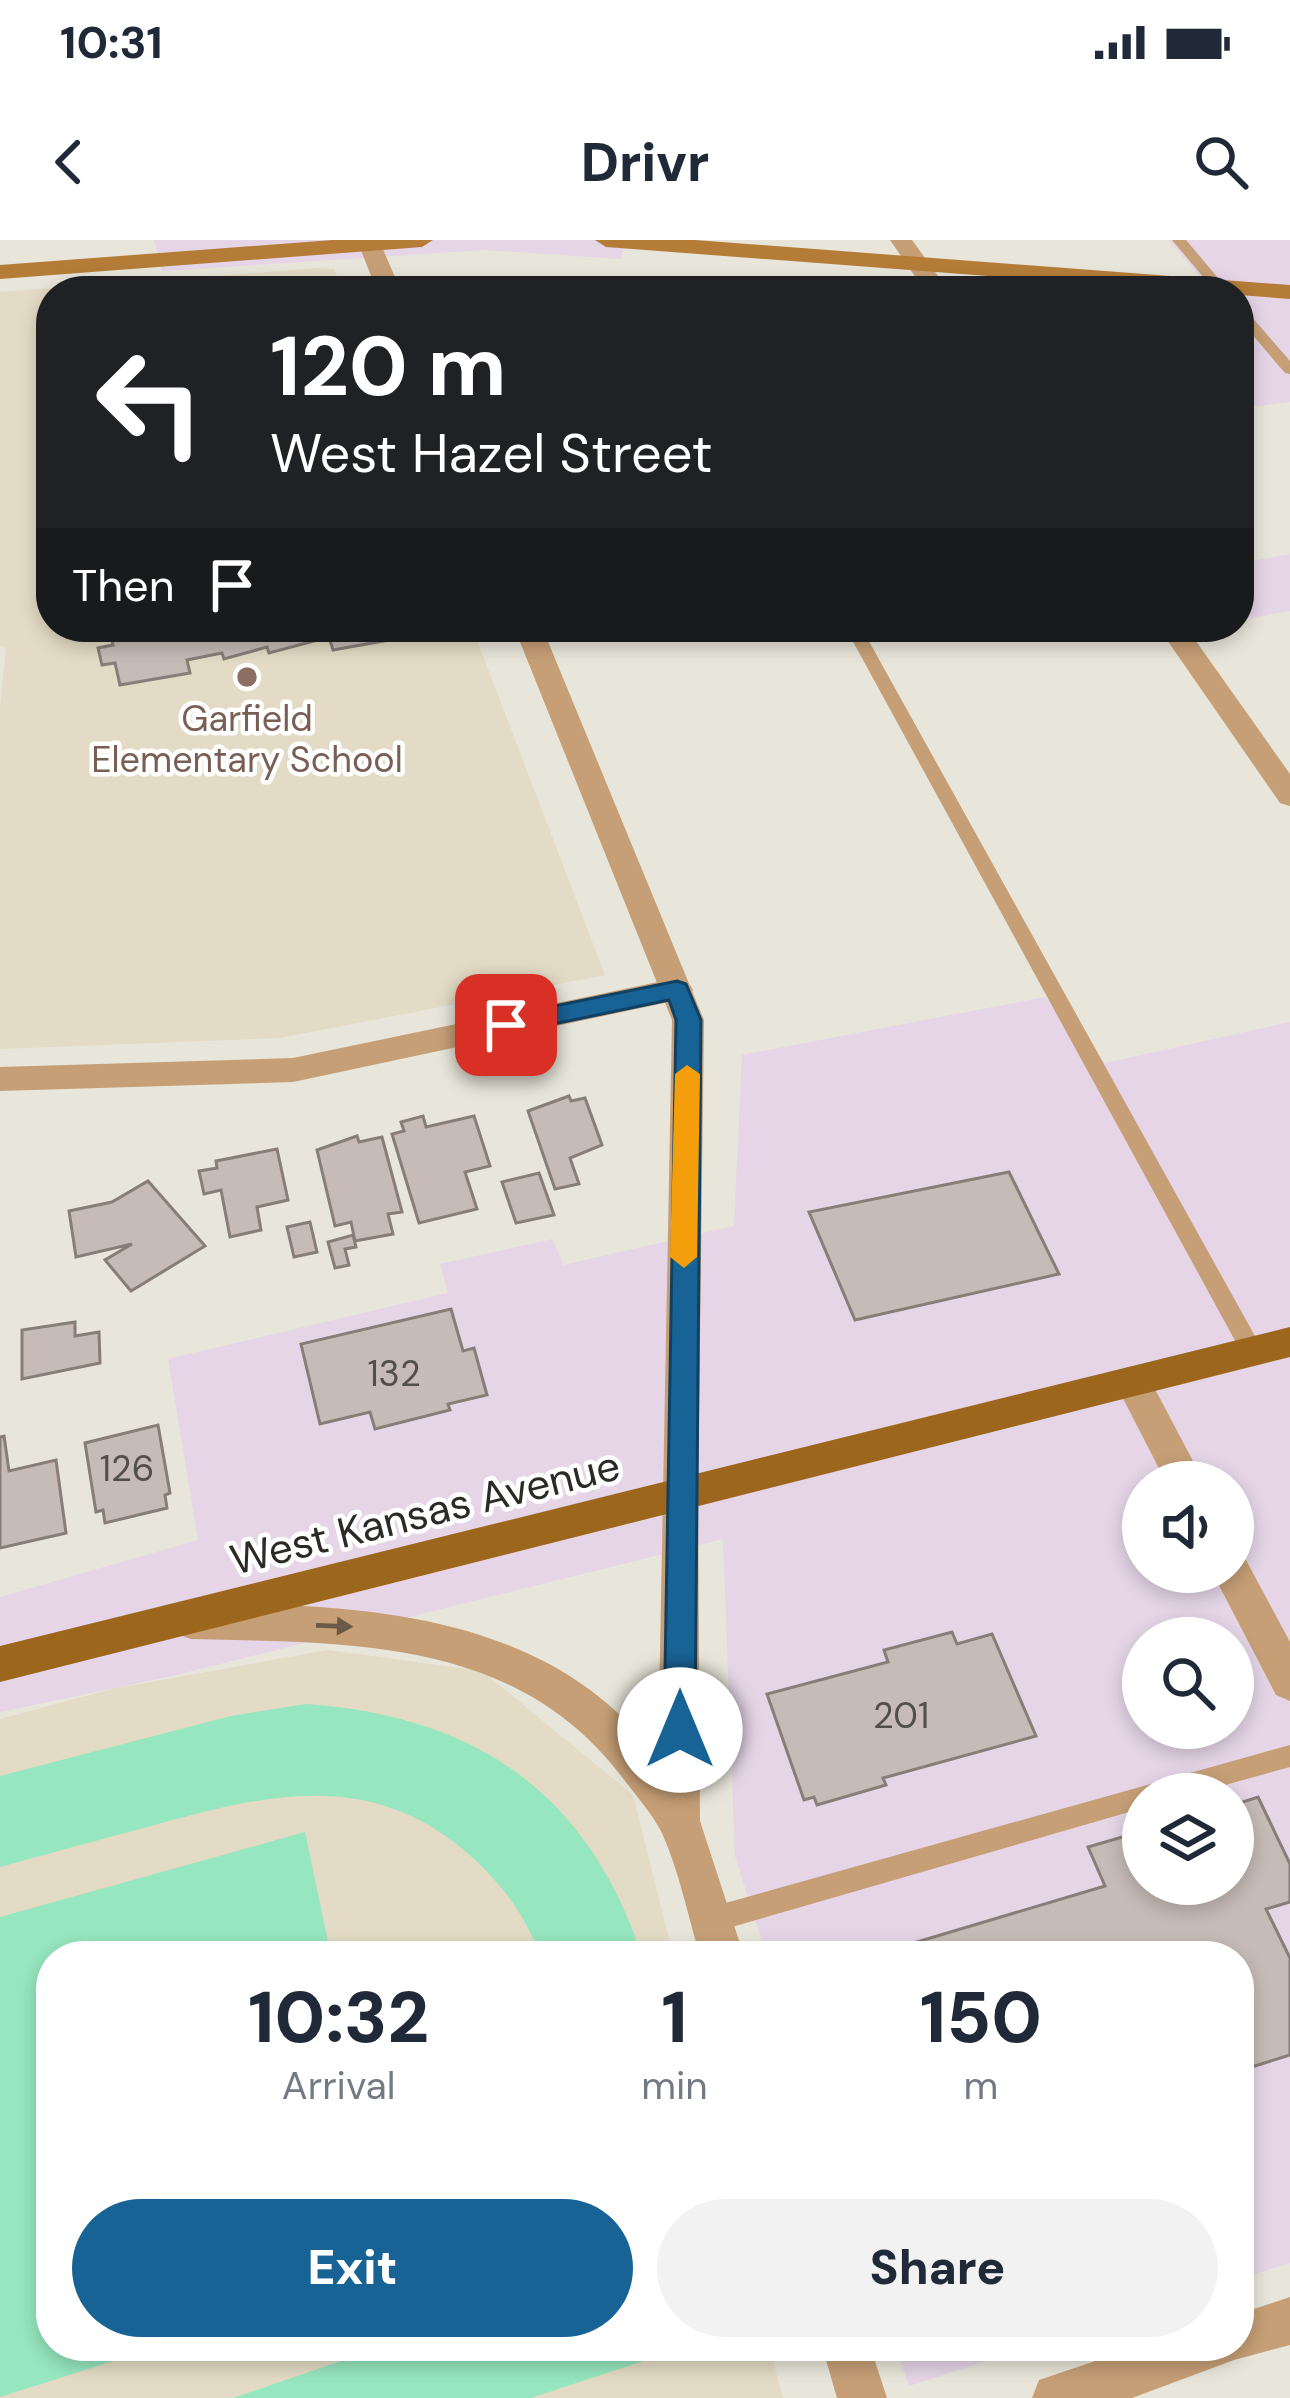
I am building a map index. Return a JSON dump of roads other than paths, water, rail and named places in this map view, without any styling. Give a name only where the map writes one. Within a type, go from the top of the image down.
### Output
[{"type":"main road","points":[[0,272],[422,240]]},
{"type":"main road","points":[[611,240],[1074,276]]},
{"type":"main road","points":[[1254,290],[1290,292]]},
{"type":"main road","name":"West Kansas Avenue","points":[[0,1664],[1271,1347]]},
{"type":"street","points":[[901,240],[926,276]]},
{"type":"street","points":[[369,242],[383,276]]},
{"type":"street","points":[[534,642],[688,1020],[679,1496],[679,1821],[716,1938]]},
{"type":"street","points":[[1182,642],[1290,796]]},
{"type":"street","points":[[0,1079],[293,1070],[677,990]]},
{"type":"street","points":[[1132,1381],[1174,1461]]},
{"type":"street","points":[[1243,1593],[1290,1682]]},
{"type":"street","points":[[175,1620],[396,1628],[526,1666],[611,1731],[679,1821]]},
{"type":"street","points":[[1254,2333],[1290,2321]]},
{"type":"street","points":[[851,2361],[862,2398]]},
{"type":"street","points":[[1057,2398],[1169,2361]]},
{"type":"lane","points":[[1178,240],[1209,276]]},
{"type":"lane","points":[[1254,328],[1290,370]]},
{"type":"lane","points":[[862,642],[1271,1347]]},
{"type":"lane","points":[[1228,1773],[1290,1756]]},
{"type":"lane","points":[[716,1938],[1122,1803]]},
{"type":"place","name":"Garfield Elementary School","points":[[247,677]]}]
